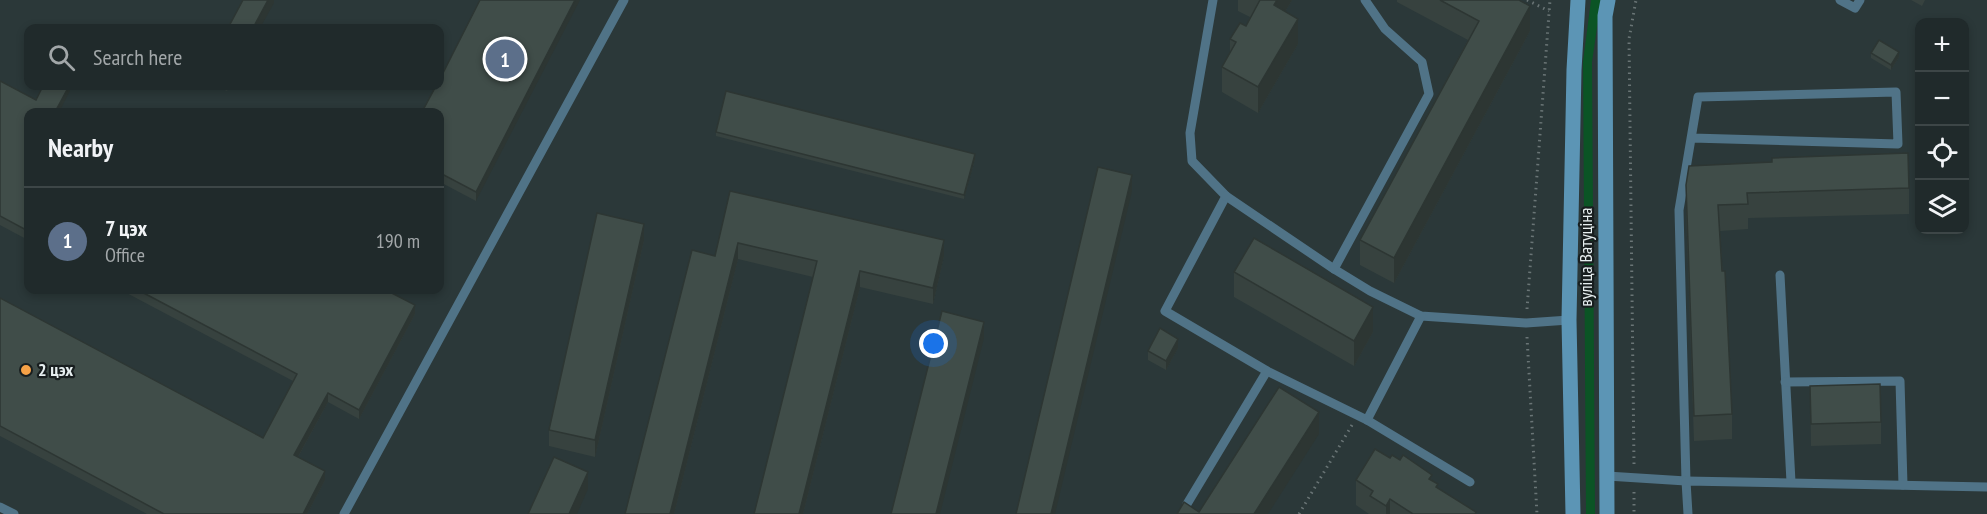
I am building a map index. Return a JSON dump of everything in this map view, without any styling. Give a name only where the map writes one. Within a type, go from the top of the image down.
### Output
[{"type":"street","name":"вуліца Ватуціна","points":[[1573,514],[1569,320],[1574,70],[1578,0]]},
{"type":"street","name":"вуліца Ватуціна","points":[[1607,514],[1605,16],[1608,0]]},
{"type":"lane","points":[[344,514],[624,0]]},
{"type":"lane","points":[[1213,0],[1190,133],[1192,160],[1226,196],[1334,269],[1370,291],[1421,316],[1526,323],[1569,320]]},
{"type":"lane","points":[[1334,269],[1429,94],[1422,62],[1385,29],[1365,0]]},
{"type":"lane","points":[[1840,0],[1855,8],[1860,0]]},
{"type":"lane","points":[[1688,514],[1679,210],[1698,97],[1896,92],[1898,144],[1692,138]]},
{"type":"lane","points":[[1226,196],[1164,311],[1267,371],[1367,420],[1470,482]]},
{"type":"lane","points":[[1780,275],[1791,482]]},
{"type":"lane","points":[[1367,420],[1421,316]]},
{"type":"lane","points":[[1186,504],[1267,371]]},
{"type":"lane","points":[[1785,382],[1900,381],[1903,485]]},
{"type":"lane","points":[[1606,476],[1686,481],[1987,487]]},
{"type":"lane","points":[[0,507],[14,514]]},
{"type":"path","points":[[1527,0],[1549,11]]},
{"type":"path","points":[[1536,514],[1526,323],[1550,0]]},
{"type":"path","points":[[1634,514],[1629,39],[1636,0]]},
{"type":"path","points":[[1299,514],[1347,437],[1357,415]]},
{"type":"green space","points":[[1591,0],[1601,0],[1592,62],[1595,514],[1586,514],[1583,62]]},
{"type":"building","points":[[243,0],[268,0],[255,24],[230,24]]},
{"type":"building","points":[[480,0],[575,0],[476,192],[444,175],[444,108],[424,108],[434,90],[444,90],[444,71]]},
{"type":"building","points":[[1260,0],[1277,0],[1274,5],[1298,19],[1258,87],[1222,67],[1236,42],[1230,39],[1240,23],[1246,26]]},
{"type":"building","points":[[1440,0],[1519,0],[1530,6],[1394,258],[1360,240],[1479,21]]},
{"type":"building","points":[[1879,40],[1899,52],[1891,65],[1871,53]]},
{"type":"building","points":[[0,81],[36,100],[41,90],[67,90],[57,108],[24,108],[24,229],[0,216]]},
{"type":"building","points":[[726,91],[975,154],[964,195],[716,132]]},
{"type":"building","points":[[1908,153],[1909,188],[1747,193],[1748,204],[1718,205],[1722,271],[1725,271],[1732,414],[1694,416],[1686,185],[1689,166],[1772,162],[1772,158]]},
{"type":"building","points":[[1098,167],[1132,175],[1051,514],[1016,514]]},
{"type":"building","points":[[730,191],[944,240],[933,288],[860,271],[799,514],[754,514],[817,261],[738,243],[670,514],[625,514],[692,250],[715,256]]},
{"type":"building","points":[[597,213],[644,224],[595,440],[549,430]]},
{"type":"building","points":[[1254,238],[1373,307],[1354,341],[1234,272]]},
{"type":"building","points":[[146,294],[394,294],[415,305],[359,410],[328,393],[294,455],[325,471],[303,514],[164,514],[0,426],[0,298],[263,438],[297,374]]},
{"type":"building","points":[[942,311],[984,322],[936,514],[891,514]]},
{"type":"building","points":[[1160,328],[1178,339],[1166,361],[1148,351]]},
{"type":"building","points":[[1880,384],[1881,422],[1811,424],[1810,386]]},
{"type":"building","points":[[1279,387],[1319,412],[1254,514],[1177,514],[1184,502],[1199,512]]},
{"type":"building","points":[[1375,449],[1390,458],[1392,455],[1400,460],[1403,455],[1432,475],[1429,479],[1438,484],[1436,487],[1476,512],[1475,514],[1413,514],[1390,499],[1386,506],[1370,496],[1373,491],[1356,480]]},
{"type":"building","points":[[554,457],[588,472],[569,514],[528,514]]},
{"type":"place","name":"7 цэх","points":[[505,59]]},
{"type":"place","name":"2 цэх","points":[[26,370]]}]
